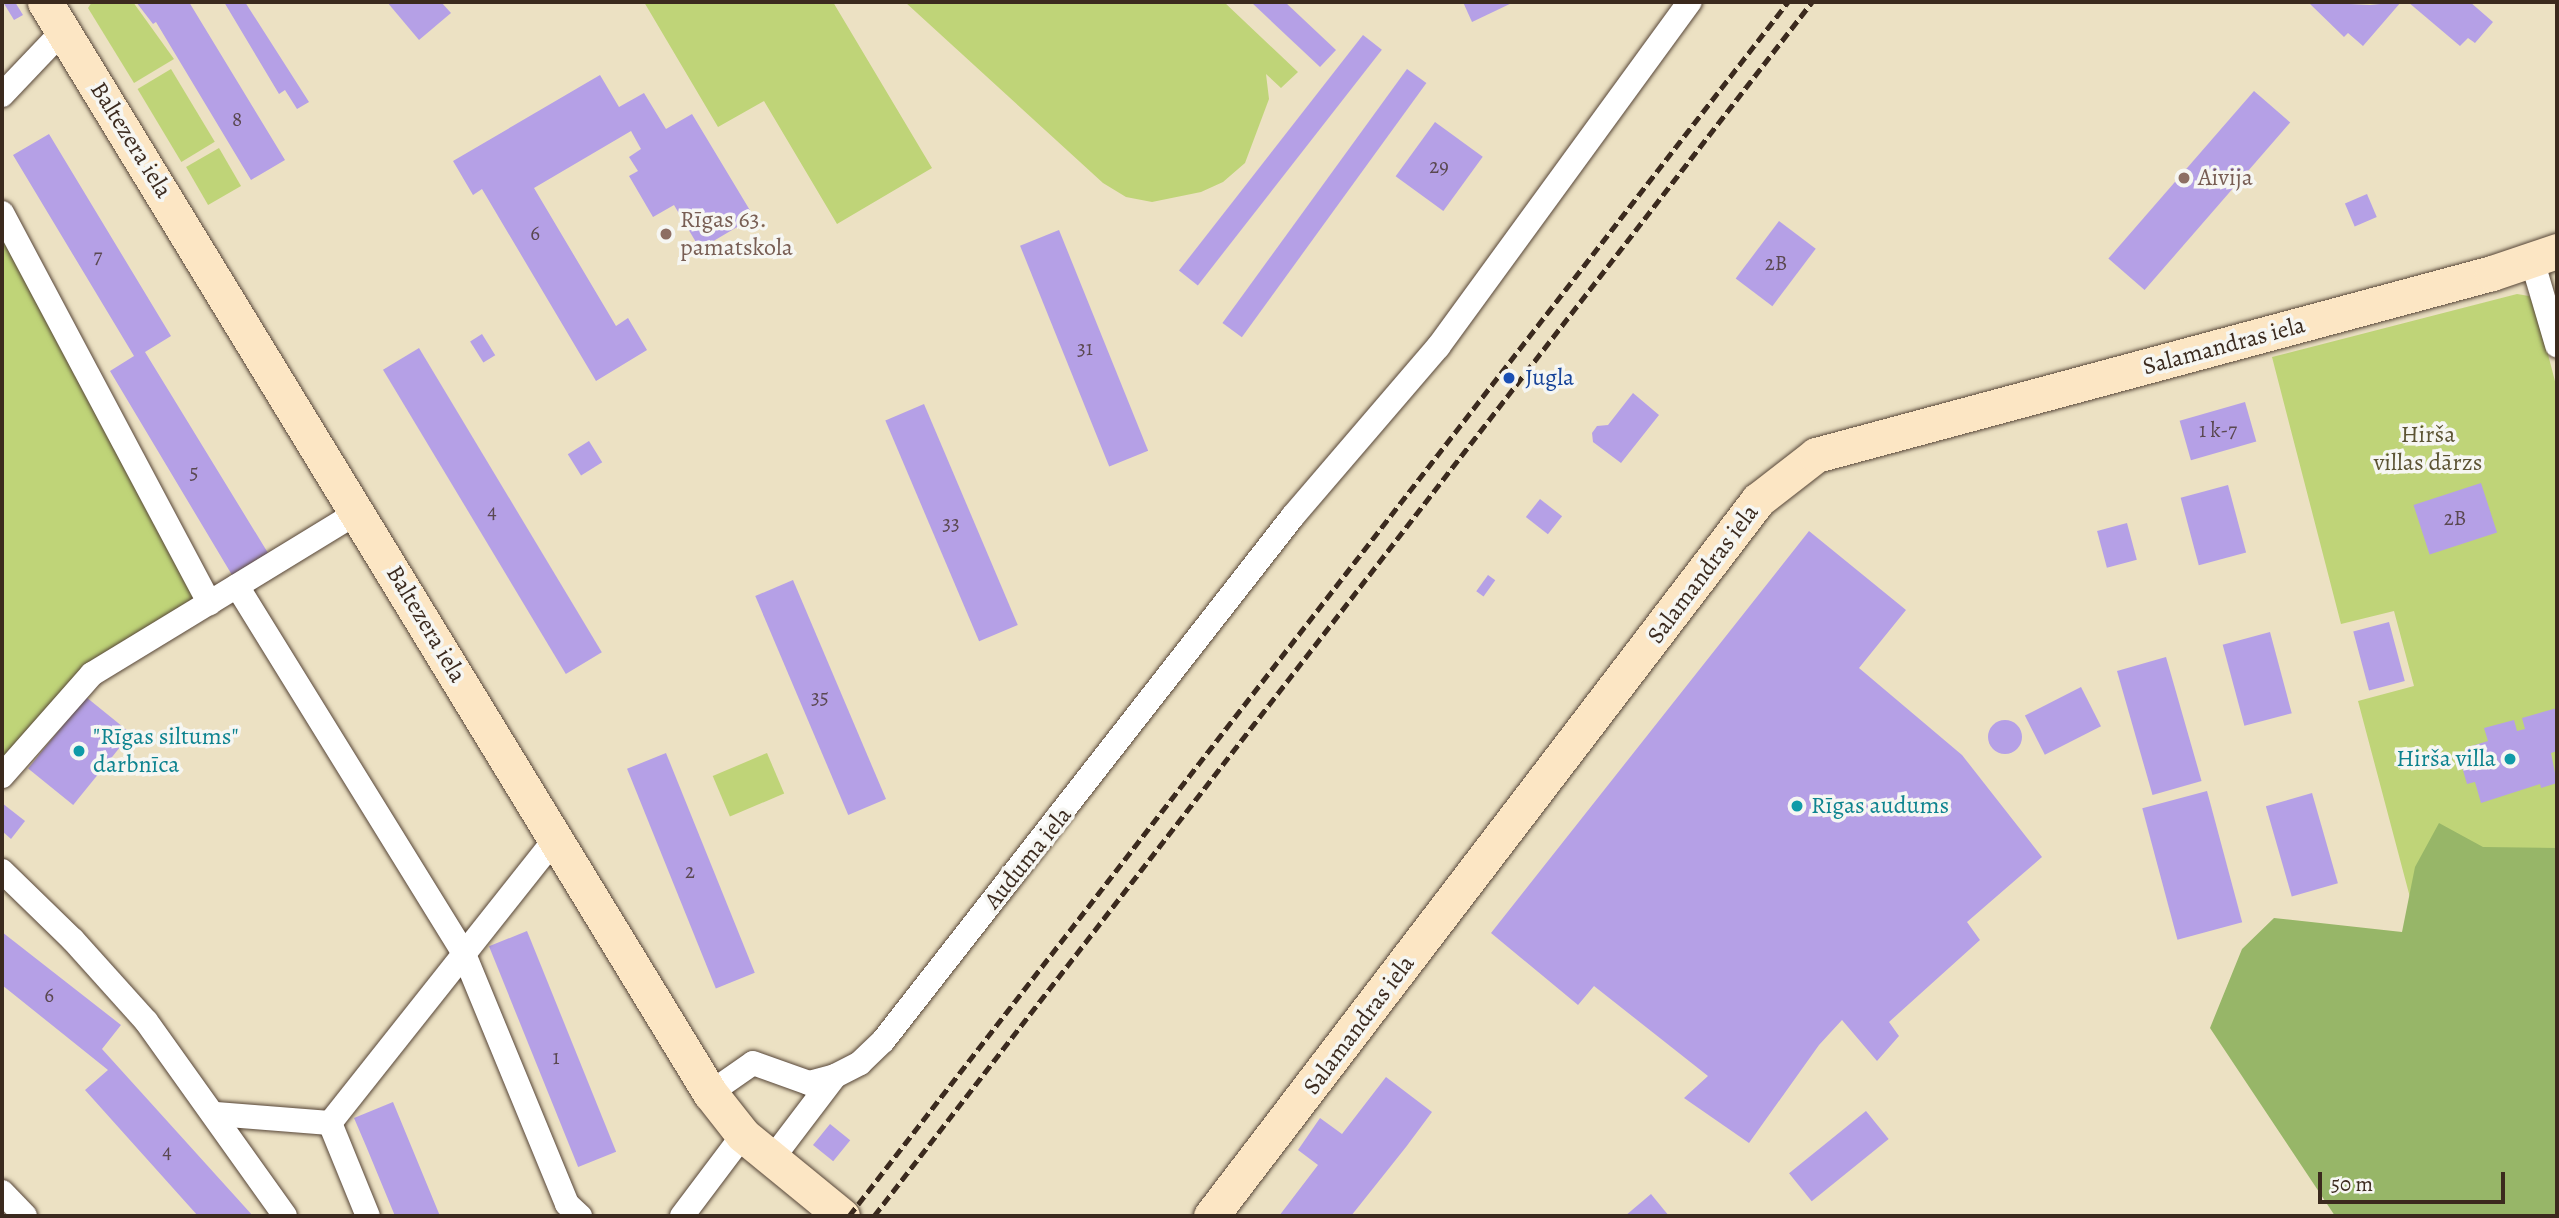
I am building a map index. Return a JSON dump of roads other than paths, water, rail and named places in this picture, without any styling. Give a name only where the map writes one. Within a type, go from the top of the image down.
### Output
[{"type":"street","name":"Auduma iela","points":[[710,1093],[753,1063],[809,1083],[835,1076],[860,1063],[883,1041],[1293,516],[1438,347],[1587,138],[1690,2]]},
{"type":"street","points":[[2,95],[54,16]]},
{"type":"street","name":"Baltezera iela","points":[[54,16],[710,1093],[743,1135],[842,1216]]},
{"type":"street","points":[[2,213],[209,603]]},
{"type":"street","points":[[2545,256],[2557,345]]},
{"type":"street","name":"Salamandras iela","points":[[1211,1216],[1758,500],[1816,455],[2545,256]]},
{"type":"street","points":[[2,776],[92,674],[358,512]]},
{"type":"street","points":[[237,586],[464,954],[567,1204],[580,1216]]},
{"type":"street","points":[[330,1123],[426,997],[464,954],[556,838]]},
{"type":"street","points":[[2,871],[73,940],[146,1021],[216,1114],[285,1216]]},
{"type":"street","points":[[772,1159],[835,1076]]},
{"type":"street","points":[[216,1114],[330,1123]]},
{"type":"street","points":[[330,1123],[368,1216]]},
{"type":"street","points":[[682,1216],[743,1135]]},
{"type":"street","points":[[2,1192],[24,1216]]},
{"type":"railway","points":[[849,1216],[1788,2]]},
{"type":"railway","points":[[874,1216],[1812,2]]},
{"type":"place","name":"Aivija","points":[[2184,178]]},
{"type":"place","name":"Rīgas 63. pamatskola","points":[[666,234]]},
{"type":"place","name":"Jugla","points":[[1509,378]]},
{"type":"place","name":"\"Rīgas siltums\" darbnīca","points":[[79,751]]},
{"type":"place","name":"Hirša villa","points":[[2510,759]]},
{"type":"place","name":"Rīgas audums","points":[[1797,806]]},
{"type":"park label","name":"Hirša villas dārzs","points":[[2428,449]]}]
